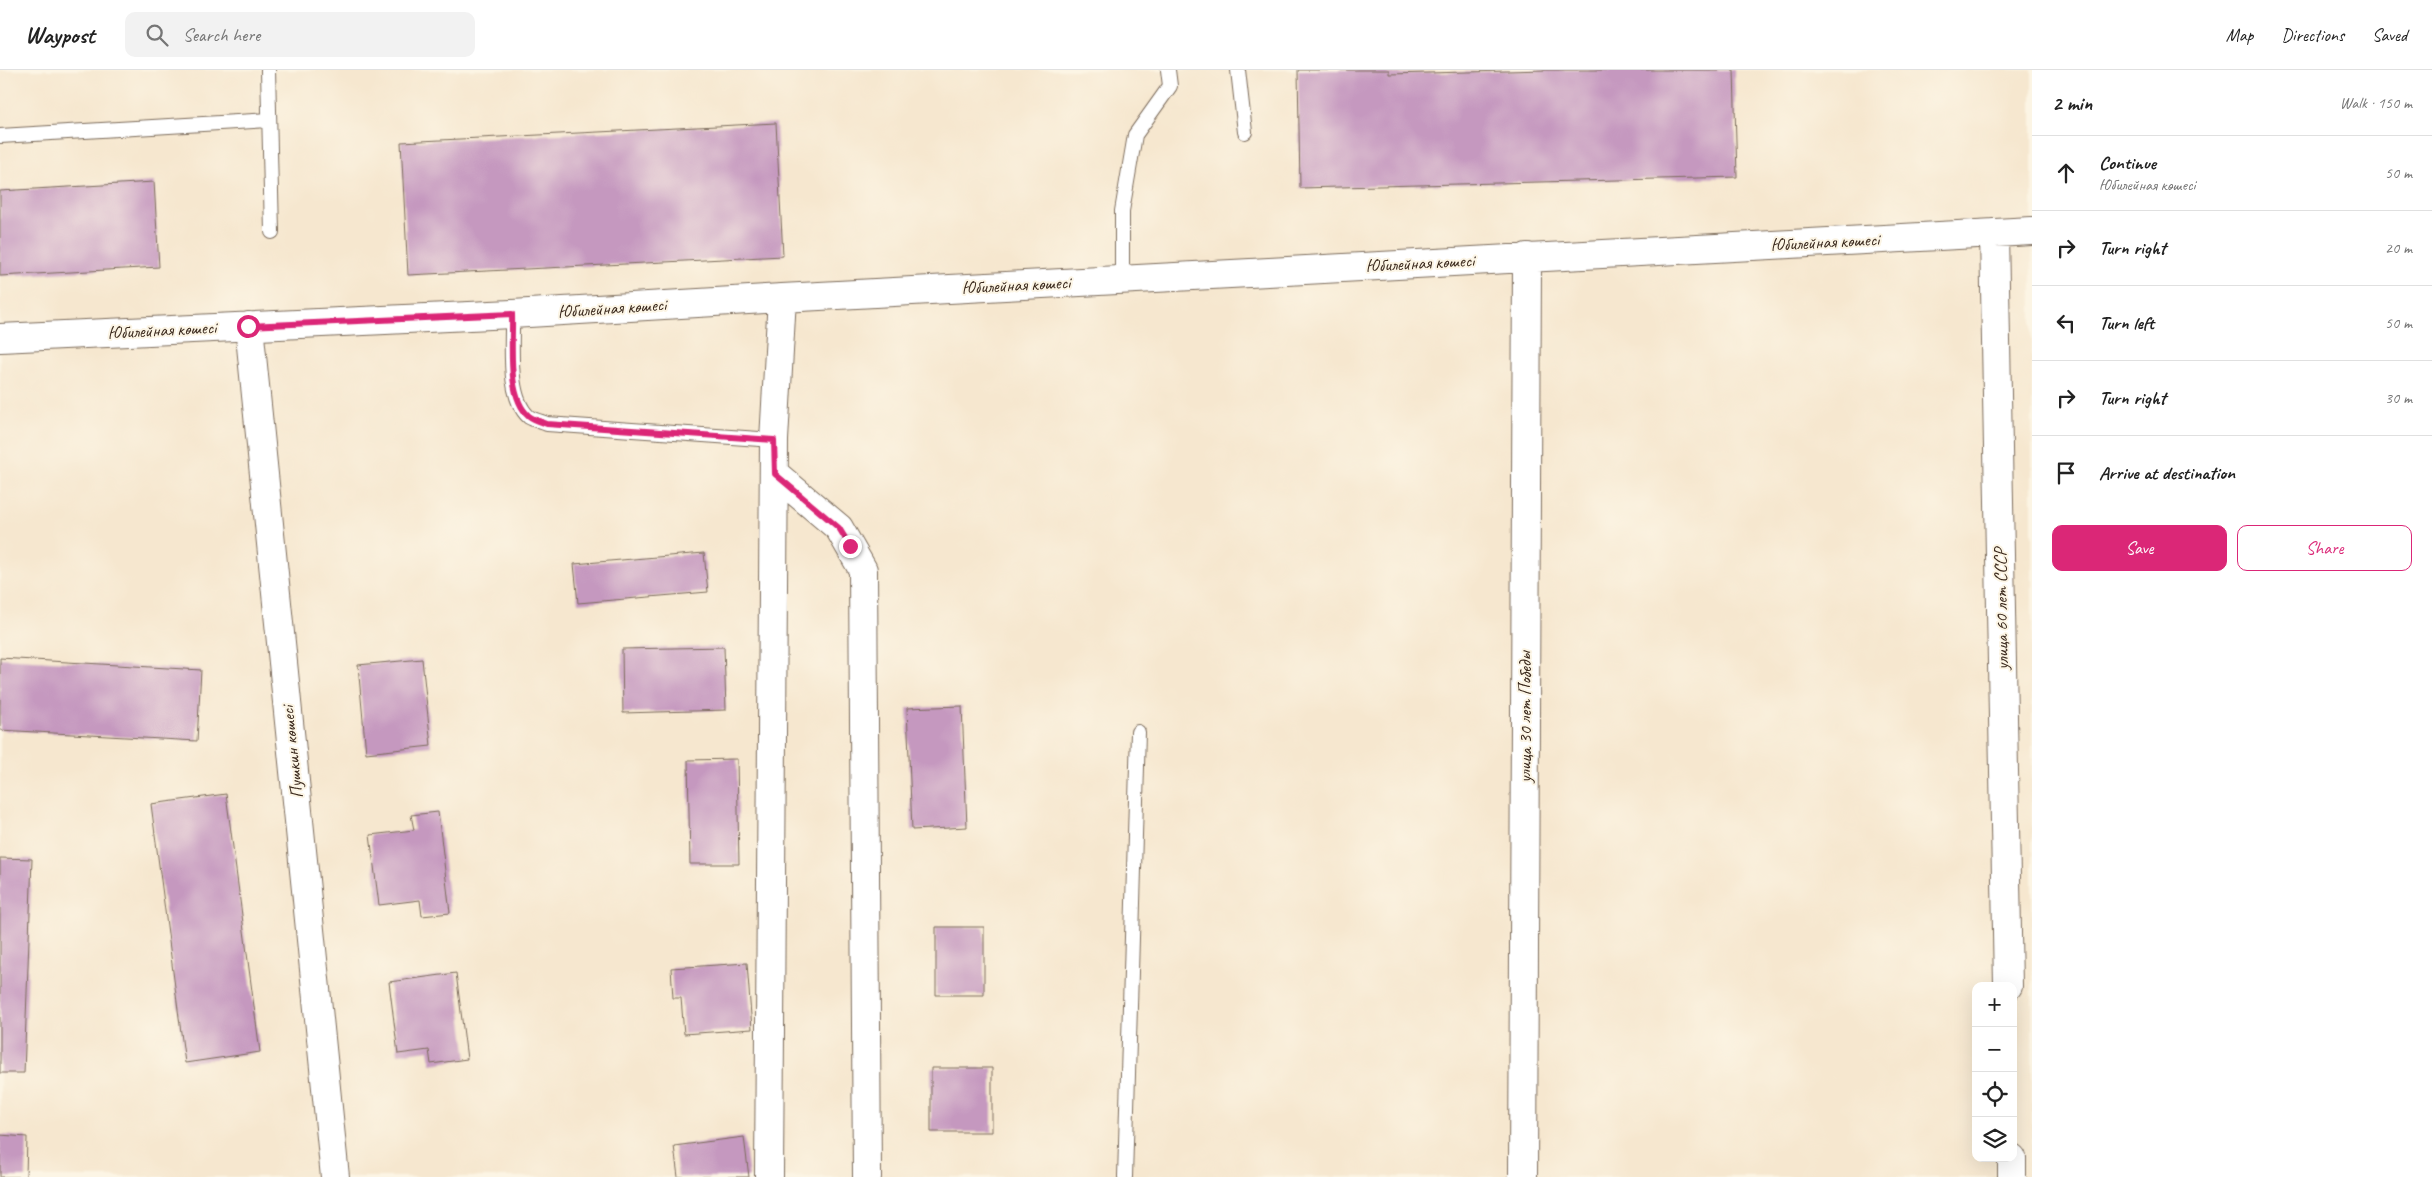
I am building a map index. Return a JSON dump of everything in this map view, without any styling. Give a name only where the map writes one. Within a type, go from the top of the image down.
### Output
[{"type":"street","name":"Юбилейная көшесі","points":[[0,338],[512,314],[1122,279],[2032,231]]},
{"type":"street","name":"улица 60 лет СССР","points":[[1994,233],[2008,982]]},
{"type":"street","name":"улица 30 лет Победы","points":[[1523,1177],[1527,257]]},
{"type":"street","points":[[769,1177],[774,440],[782,298]]},
{"type":"street","name":"Пушкин көшесі","points":[[248,326],[335,1177]]},
{"type":"street","points":[[775,474],[839,528],[863,570],[867,1177]]},
{"type":"street","points":[[2012,1162],[2012,1177]]},
{"type":"lane","points":[[268,70],[272,232]]},
{"type":"lane","points":[[1122,279],[1122,211],[1136,135],[1170,86],[1168,70]]},
{"type":"lane","points":[[1238,70],[1245,132]]},
{"type":"lane","points":[[0,136],[269,120]]},
{"type":"lane","points":[[512,314],[513,378],[518,399],[529,416],[547,424],[774,440]]},
{"type":"lane","points":[[1125,1177],[1138,732]]},
{"type":"building","points":[[1298,70],[1389,70],[1389,74],[1546,70],[1734,70],[1737,177],[1300,188]]},
{"type":"building","points":[[776,123],[783,256],[408,275],[401,142]]},
{"type":"building","points":[[154,182],[159,267],[0,276],[0,191]]},
{"type":"building","points":[[704,553],[708,592],[578,603],[574,564]]},
{"type":"building","points":[[724,647],[726,710],[623,713],[622,649]]},
{"type":"building","points":[[0,658],[201,670],[197,741],[0,730]]},
{"type":"building","points":[[422,659],[431,746],[366,753],[358,665]]},
{"type":"building","points":[[962,706],[967,827],[912,830],[907,708]]},
{"type":"building","points":[[737,759],[739,864],[690,864],[688,760]]},
{"type":"building","points":[[226,794],[260,1052],[185,1063],[151,804]]},
{"type":"building","points":[[438,812],[450,913],[422,916],[420,900],[379,905],[370,835],[414,830],[411,815]]},
{"type":"building","points":[[0,858],[32,859],[24,1073],[0,1073]]},
{"type":"building","points":[[936,927],[984,927],[984,995],[936,995]]},
{"type":"building","points":[[747,963],[752,1029],[684,1034],[681,998],[673,998],[671,968]]},
{"type":"building","points":[[456,973],[467,1059],[431,1064],[429,1050],[398,1054],[389,982]]},
{"type":"building","points":[[931,1068],[992,1068],[992,1132],[931,1132]]},
{"type":"building","points":[[0,1135],[27,1137],[26,1177],[0,1177]]},
{"type":"building","points":[[744,1137],[749,1177],[678,1177],[674,1146]]},
{"type":"route","points":[[248,326],[512,314],[513,378],[518,399],[529,416],[547,424],[774,440],[775,474],[839,528],[850,546]]}]
